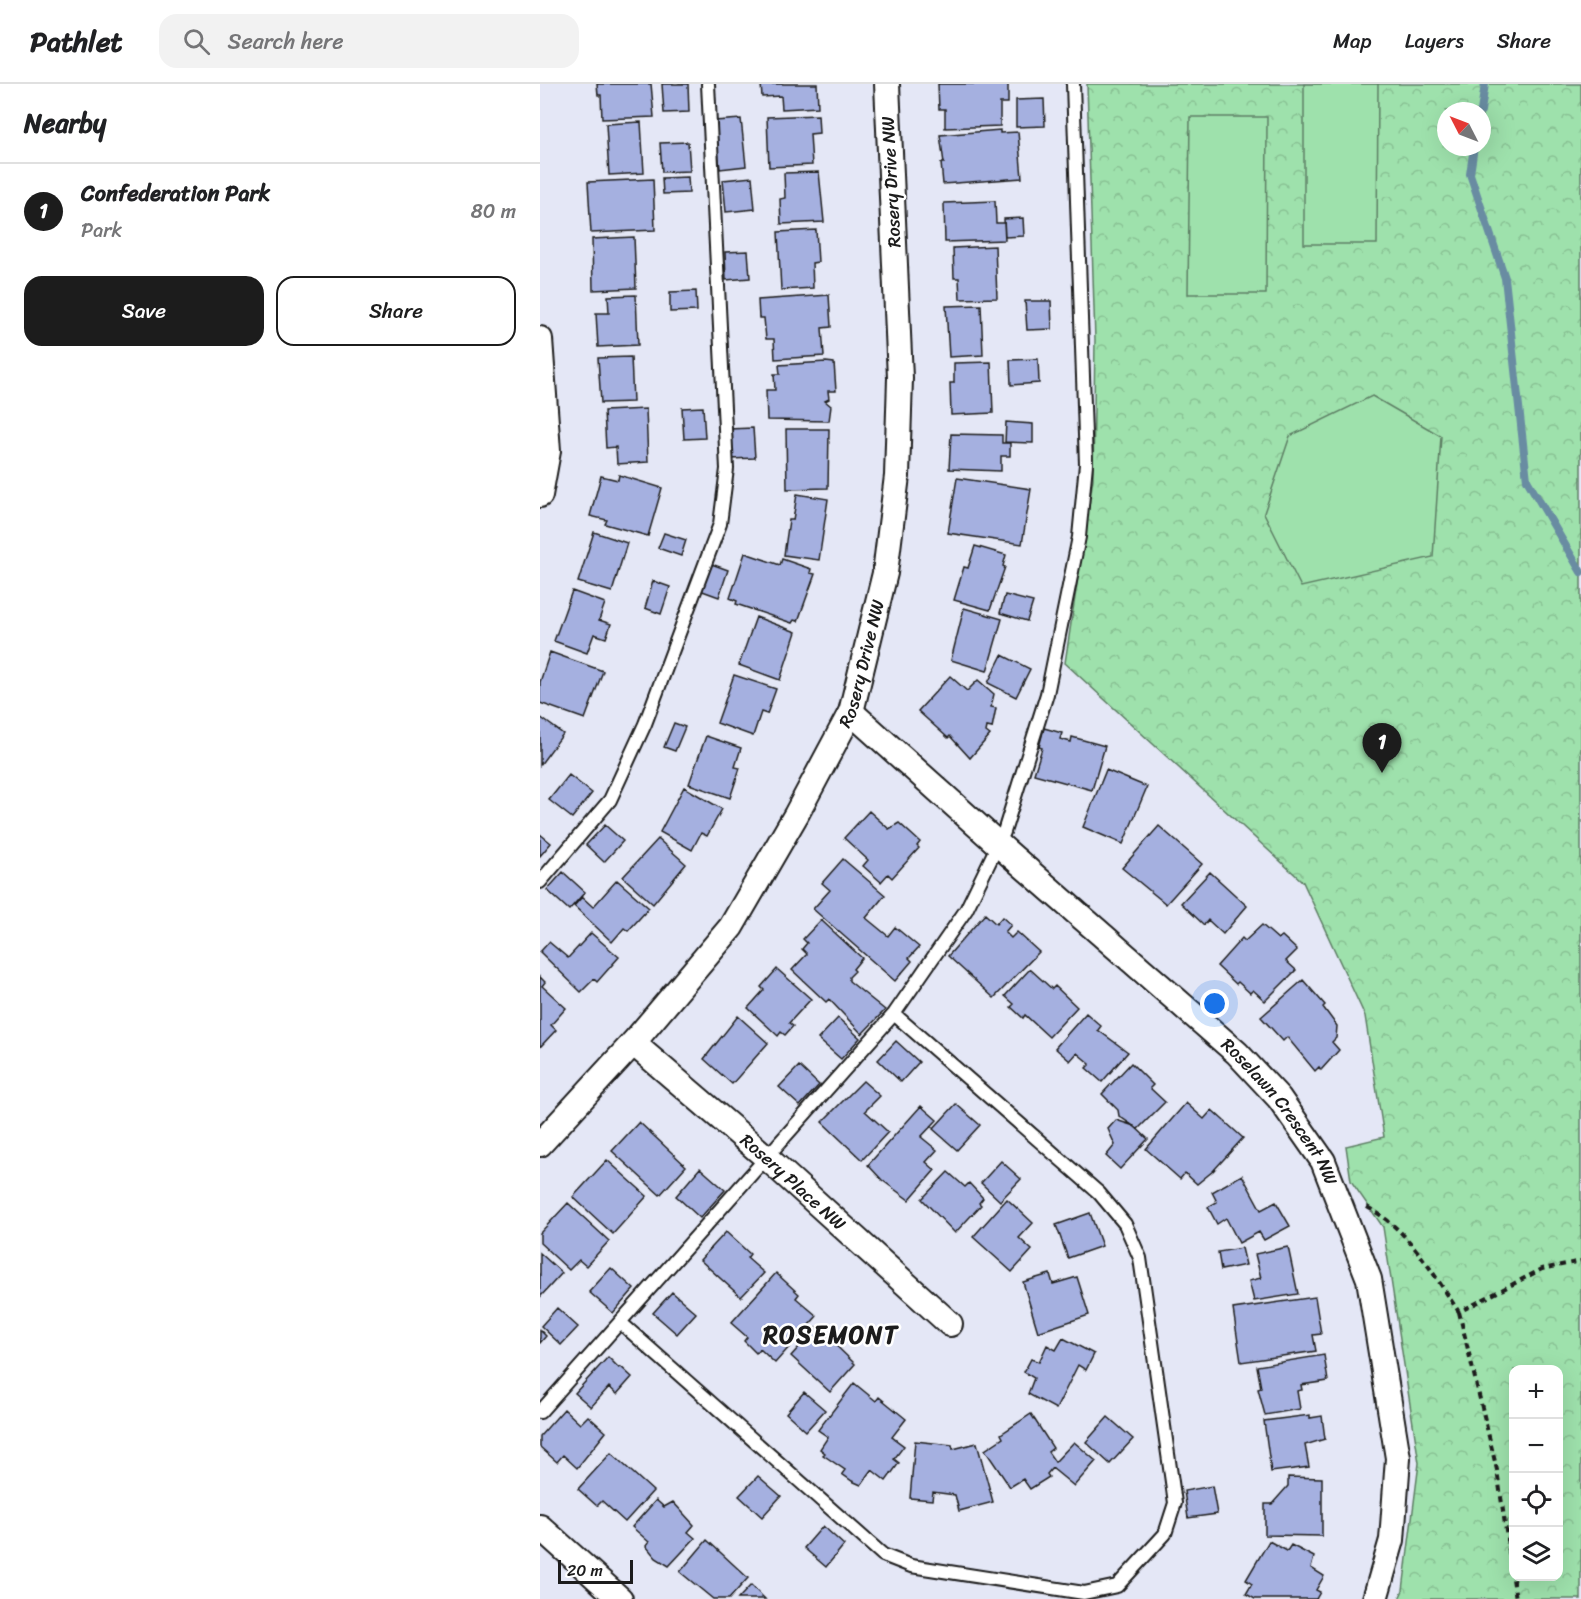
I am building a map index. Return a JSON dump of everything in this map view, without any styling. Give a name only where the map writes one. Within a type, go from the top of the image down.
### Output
[{"type":"street","name":"Rosery Drive NW","points":[[540,1144],[633,1043],[731,927],[796,815],[851,712],[885,573],[897,476],[900,378],[887,84]]},
{"type":"street","points":[[540,339],[548,451],[540,495]]},
{"type":"street","name":"Roselawn Crescent NW","points":[[851,712],[1237,1053],[1278,1098],[1323,1161],[1369,1279],[1398,1458],[1392,1540],[1376,1599]]},
{"type":"street","name":"Rosery Place NW","points":[[633,1043],[767,1158],[950,1324]]},
{"type":"street","points":[[540,1527],[620,1599]]},
{"type":"lane","points":[[540,882],[610,800],[645,724],[720,524],[727,469],[708,84]]},
{"type":"lane","points":[[540,1412],[894,1014],[966,910],[998,844],[1047,694],[1079,537],[1086,464],[1073,84]]},
{"type":"lane","points":[[621,1323],[884,1555],[911,1566],[1084,1593],[1117,1586],[1165,1534],[1175,1503],[1140,1258],[1125,1224],[1098,1193],[894,1014]]},
{"type":"path","points":[[1340,1200],[1363,1204],[1379,1213],[1407,1238],[1459,1312],[1497,1470],[1516,1599]]},
{"type":"path","points":[[1459,1312],[1542,1269],[1581,1261]]},
{"type":"green space","points":[[1087,84],[1581,84],[1581,1599],[1399,1599],[1403,1590],[1419,1463],[1383,1227],[1351,1181],[1346,1146],[1384,1137],[1365,1016],[1303,882],[1065,663],[1093,479],[1095,340]]},
{"type":"green space","points":[[1304,84],[1378,84],[1377,244],[1304,244]]},
{"type":"green space","points":[[1190,117],[1267,117],[1266,294],[1188,294]]},
{"type":"green space","points":[[1372,396],[1441,436],[1433,557],[1301,587],[1264,513],[1290,436]]},
{"type":"building","points":[[597,84],[651,84],[654,117],[602,119],[601,95],[598,95]]},
{"type":"building","points":[[662,84],[688,84],[689,112],[664,113]]},
{"type":"building","points":[[761,84],[817,84],[818,107],[782,109],[781,96],[762,97]]},
{"type":"building","points":[[938,84],[1008,84],[1008,103],[1000,103],[1000,126],[945,128],[945,109],[939,109]]},
{"type":"building","points":[[1044,99],[1045,126],[1016,127],[1016,100]]},
{"type":"building","points":[[818,115],[819,133],[810,134],[812,165],[769,167],[767,117]]},
{"type":"building","points":[[741,119],[746,166],[720,169],[715,121]]},
{"type":"building","points":[[641,122],[644,173],[609,175],[606,124]]},
{"type":"building","points":[[1000,130],[1000,133],[1018,132],[1022,178],[943,184],[941,163],[944,163],[940,135]]},
{"type":"building","points":[[688,142],[690,171],[662,172],[660,143]]},
{"type":"building","points":[[819,172],[824,222],[781,224],[780,199],[785,198],[784,173]]},
{"type":"building","points":[[688,177],[689,193],[663,194],[662,178]]},
{"type":"building","points":[[752,177],[755,209],[726,212],[723,180]]},
{"type":"building","points":[[653,179],[655,230],[591,233],[588,182]]},
{"type":"building","points":[[995,201],[996,223],[1004,223],[1005,240],[945,242],[944,203]]},
{"type":"building","points":[[1023,218],[1024,236],[1005,237],[1004,219]]},
{"type":"building","points":[[816,230],[818,262],[812,263],[813,288],[781,290],[778,232]]},
{"type":"building","points":[[634,237],[636,288],[593,290],[592,239]]},
{"type":"building","points":[[995,246],[997,298],[960,299],[959,278],[954,278],[953,248]]},
{"type":"building","points":[[748,251],[750,278],[726,280],[725,252]]},
{"type":"building","points":[[696,291],[697,311],[670,312],[670,292]]},
{"type":"building","points":[[636,295],[638,345],[598,347],[596,313],[609,313],[608,296]]},
{"type":"building","points":[[829,295],[831,327],[822,328],[824,356],[775,359],[774,339],[766,339],[764,318],[759,318],[758,300]]},
{"type":"building","points":[[1025,301],[1051,301],[1052,329],[1027,330]]},
{"type":"building","points":[[981,305],[983,355],[949,357],[946,306]]},
{"type":"building","points":[[631,357],[633,402],[601,403],[598,358]]},
{"type":"building","points":[[1038,359],[1039,383],[1011,385],[1010,360]]},
{"type":"building","points":[[991,362],[993,413],[951,415],[950,383],[954,383],[954,363]]},
{"type":"building","points":[[834,363],[836,391],[828,391],[829,399],[825,401],[831,406],[829,421],[767,420],[766,390],[775,390],[774,374],[780,374],[779,365]]},
{"type":"building","points":[[703,407],[705,438],[684,439],[682,408]]},
{"type":"building","points":[[646,409],[648,462],[617,464],[616,447],[606,448],[604,411]]},
{"type":"building","points":[[1006,422],[1033,424],[1033,443],[1005,442]]},
{"type":"building","points":[[753,428],[755,458],[730,459],[728,429]]},
{"type":"building","points":[[786,429],[829,429],[828,488],[787,489]]},
{"type":"building","points":[[951,434],[1002,435],[1002,443],[1010,443],[1010,456],[1001,456],[1001,471],[949,469]]},
{"type":"building","points":[[619,475],[662,488],[648,536],[605,524],[607,520],[590,516],[601,476],[618,480]]},
{"type":"building","points":[[957,478],[1031,489],[1022,544],[948,533]]},
{"type":"building","points":[[797,494],[828,499],[819,560],[784,555],[789,520],[793,520]]},
{"type":"building","points":[[594,532],[627,543],[612,592],[578,582]]},
{"type":"building","points":[[664,533],[686,540],[681,556],[658,548]]},
{"type":"building","points":[[975,546],[1006,555],[1003,566],[1005,567],[990,610],[954,600],[964,567],[968,568]]},
{"type":"building","points":[[745,553],[780,565],[782,559],[811,569],[810,573],[815,574],[798,621],[794,620],[792,623],[736,604],[737,601],[730,598]]},
{"type":"building","points":[[706,562],[728,570],[719,597],[697,589]]},
{"type":"building","points":[[653,581],[670,587],[661,614],[645,608]]},
{"type":"building","points":[[572,591],[605,603],[599,620],[611,624],[606,638],[594,634],[587,653],[554,641]]},
{"type":"building","points":[[1005,595],[1033,602],[1027,621],[1000,613]]},
{"type":"building","points":[[964,608],[1002,619],[987,671],[951,660]]},
{"type":"building","points":[[756,617],[796,632],[780,680],[739,665]]},
{"type":"building","points":[[550,652],[603,671],[585,719],[540,703],[540,682]]},
{"type":"building","points":[[1002,655],[1030,669],[1016,697],[988,683]]},
{"type":"building","points":[[734,675],[776,689],[767,714],[761,712],[753,736],[717,723]]},
{"type":"building","points":[[950,676],[967,691],[978,680],[994,694],[991,707],[996,708],[992,728],[987,727],[986,732],[990,735],[970,758],[950,736],[948,738],[918,711]]},
{"type":"building","points":[[540,717],[563,734],[540,765]]},
{"type":"building","points":[[674,723],[685,727],[675,751],[664,747]]},
{"type":"building","points":[[1044,728],[1062,733],[1060,739],[1071,742],[1072,737],[1105,746],[1092,790],[1034,774],[1042,748],[1039,747]]},
{"type":"building","points":[[706,736],[741,748],[735,767],[740,768],[730,798],[689,784]]},
{"type":"building","points":[[1106,770],[1147,787],[1123,844],[1083,827]]},
{"type":"building","points":[[569,775],[592,793],[572,818],[549,800]]},
{"type":"building","points":[[684,787],[722,809],[707,836],[701,833],[692,850],[660,832]]},
{"type":"building","points":[[869,811],[889,829],[899,823],[920,842],[917,846],[919,848],[892,878],[888,874],[881,882],[863,866],[868,860],[844,838]]},
{"type":"building","points":[[605,825],[623,841],[604,862],[586,845]]},
{"type":"building","points":[[1159,826],[1202,864],[1166,904],[1122,868]]},
{"type":"building","points":[[540,834],[551,843],[540,856]]},
{"type":"building","points":[[658,839],[686,864],[653,904],[623,877]]},
{"type":"building","points":[[843,859],[885,895],[866,918],[888,936],[895,927],[919,947],[909,958],[912,961],[895,981],[813,909],[830,890],[822,883]]},
{"type":"building","points":[[563,872],[585,892],[569,910],[547,890]]},
{"type":"building","points":[[1210,872],[1247,906],[1223,934],[1208,920],[1204,925],[1181,903]]},
{"type":"building","points":[[617,880],[649,908],[628,931],[624,928],[612,942],[574,906],[582,897],[593,907]]},
{"type":"building","points":[[985,914],[996,924],[1002,917],[1011,925],[1005,932],[1011,938],[1017,932],[1039,952],[994,998],[948,956]]},
{"type":"building","points":[[821,920],[862,958],[853,969],[855,971],[849,977],[849,981],[885,1010],[862,1034],[829,999],[826,1002],[792,970],[807,954],[802,949],[807,943],[803,939]]},
{"type":"building","points":[[1262,925],[1278,939],[1282,936],[1297,950],[1286,961],[1296,970],[1265,1001],[1253,990],[1250,993],[1238,982],[1236,984],[1217,966],[1242,938],[1245,941]]},
{"type":"building","points":[[591,933],[619,957],[597,982],[594,979],[581,992],[540,952],[549,942],[568,958]]},
{"type":"building","points":[[777,969],[811,999],[789,1023],[793,1026],[785,1035],[781,1032],[778,1036],[748,1008],[764,990],[761,987]]},
{"type":"building","points":[[1030,969],[1052,989],[1055,986],[1077,1007],[1049,1037],[1025,1015],[1023,1018],[1011,1007],[1014,1004],[1005,996]]},
{"type":"building","points":[[540,977],[545,982],[542,986],[566,1008],[551,1025],[556,1030],[540,1047]]},
{"type":"building","points":[[1303,980],[1325,1005],[1323,1007],[1337,1026],[1336,1038],[1332,1042],[1339,1050],[1321,1070],[1319,1067],[1315,1071],[1287,1037],[1283,1041],[1261,1017]]},
{"type":"building","points":[[1086,1013],[1101,1026],[1098,1030],[1128,1052],[1102,1082],[1086,1068],[1090,1064],[1077,1053],[1070,1061],[1055,1048]]},
{"type":"building","points":[[738,1016],[768,1043],[732,1084],[704,1059]]},
{"type":"building","points":[[838,1018],[860,1038],[841,1059],[818,1039]]},
{"type":"building","points":[[896,1041],[919,1062],[901,1082],[878,1060]]},
{"type":"building","points":[[1131,1063],[1153,1085],[1150,1088],[1165,1102],[1138,1129],[1119,1116],[1118,1110],[1102,1094]]},
{"type":"building","points":[[799,1066],[819,1085],[800,1106],[779,1087]]},
{"type":"building","points":[[863,1081],[880,1096],[865,1111],[888,1132],[862,1160],[822,1122]]},
{"type":"building","points":[[1186,1103],[1204,1119],[1212,1110],[1243,1138],[1213,1171],[1197,1184],[1185,1173],[1180,1179],[1146,1149]]},
{"type":"building","points":[[956,1104],[980,1125],[957,1150],[933,1129]]},
{"type":"building","points":[[921,1106],[937,1120],[921,1137],[937,1150],[926,1162],[935,1170],[909,1200],[882,1180],[868,1165]]},
{"type":"building","points":[[1116,1120],[1134,1126],[1148,1139],[1120,1169],[1106,1156],[1115,1145],[1108,1129]]},
{"type":"building","points":[[639,1122],[686,1166],[660,1195],[612,1151]]},
{"type":"building","points":[[607,1160],[647,1196],[613,1234],[573,1197]]},
{"type":"building","points":[[1001,1161],[1021,1179],[1000,1201],[981,1183]]},
{"type":"building","points":[[700,1168],[725,1190],[700,1218],[676,1196]]},
{"type":"building","points":[[948,1172],[965,1187],[969,1183],[983,1198],[979,1203],[981,1205],[955,1233],[922,1199]]},
{"type":"building","points":[[1242,1175],[1261,1210],[1276,1202],[1290,1226],[1264,1240],[1259,1232],[1239,1243],[1226,1218],[1217,1224],[1208,1207],[1217,1202],[1212,1192]]},
{"type":"building","points":[[1007,1199],[1033,1223],[1019,1238],[1032,1250],[1012,1272],[973,1237]]},
{"type":"building","points":[[568,1203],[609,1241],[586,1266],[579,1260],[569,1270],[540,1243],[540,1233]]},
{"type":"building","points":[[1090,1213],[1102,1246],[1068,1258],[1056,1225]]},
{"type":"building","points":[[726,1232],[750,1254],[747,1258],[764,1273],[741,1297],[700,1260]]},
{"type":"building","points":[[1288,1247],[1298,1294],[1254,1301],[1249,1281],[1261,1278],[1255,1254]]},
{"type":"building","points":[[1242,1248],[1246,1265],[1221,1270],[1218,1252]]},
{"type":"building","points":[[540,1253],[562,1273],[540,1297]]},
{"type":"building","points":[[611,1268],[634,1289],[613,1313],[589,1292]]},
{"type":"building","points":[[776,1273],[799,1294],[796,1298],[817,1316],[775,1363],[760,1349],[756,1353],[744,1341],[747,1337],[731,1323]]},
{"type":"building","points":[[1050,1274],[1053,1284],[1077,1277],[1089,1315],[1038,1332],[1023,1282]]},
{"type":"building","points":[[672,1292],[696,1313],[677,1334],[653,1313]]},
{"type":"building","points":[[1315,1297],[1321,1334],[1313,1335],[1316,1351],[1241,1362],[1233,1309]]},
{"type":"building","points":[[557,1308],[578,1327],[561,1345],[541,1326]]},
{"type":"building","points":[[817,1327],[855,1364],[830,1392],[791,1356]]},
{"type":"building","points":[[540,1330],[546,1336],[540,1343]]},
{"type":"building","points":[[1063,1338],[1094,1354],[1086,1370],[1078,1365],[1056,1409],[1028,1394],[1034,1378],[1024,1372],[1031,1359],[1039,1362],[1047,1345],[1056,1350]]},
{"type":"building","points":[[1324,1355],[1328,1381],[1301,1385],[1302,1390],[1297,1391],[1300,1409],[1265,1415],[1258,1389],[1261,1388],[1257,1366]]},
{"type":"building","points":[[608,1357],[632,1377],[617,1394],[609,1387],[591,1407],[575,1393]]},
{"type":"building","points":[[854,1383],[876,1401],[879,1397],[906,1419],[892,1437],[904,1446],[894,1459],[899,1463],[886,1481],[872,1470],[861,1485],[852,1481],[842,1474],[845,1470],[823,1455],[825,1453],[820,1449],[828,1437],[818,1430]]},
{"type":"building","points":[[804,1392],[825,1410],[806,1431],[786,1413]]},
{"type":"building","points":[[564,1409],[580,1424],[588,1416],[606,1432],[577,1468],[563,1455],[557,1462],[540,1447],[540,1436]]},
{"type":"building","points":[[1031,1414],[1053,1448],[1048,1452],[1055,1462],[1074,1442],[1096,1461],[1074,1486],[1052,1468],[1047,1474],[1049,1477],[1030,1489],[1023,1479],[1010,1487],[985,1450],[1003,1438],[1001,1434]]},
{"type":"building","points":[[1310,1415],[1310,1418],[1322,1416],[1325,1439],[1305,1445],[1309,1467],[1271,1472],[1264,1421]]},
{"type":"building","points":[[1108,1417],[1133,1439],[1110,1464],[1086,1442]]},
{"type":"building","points":[[915,1441],[952,1445],[953,1449],[977,1443],[993,1502],[959,1511],[955,1495],[933,1492],[932,1500],[910,1498]]},
{"type":"building","points":[[611,1453],[653,1491],[625,1522],[602,1501],[597,1506],[578,1489]]},
{"type":"building","points":[[758,1476],[781,1496],[762,1517],[739,1496]]},
{"type":"building","points":[[1288,1477],[1322,1478],[1322,1536],[1265,1535],[1265,1504],[1272,1504],[1288,1486]]},
{"type":"building","points":[[1212,1486],[1217,1514],[1188,1518],[1184,1491]]},
{"type":"building","points":[[656,1500],[664,1507],[673,1502],[694,1525],[688,1532],[695,1538],[669,1566],[656,1558],[646,1546],[649,1542],[632,1527]]},
{"type":"building","points":[[823,1526],[844,1545],[826,1567],[804,1548]]},
{"type":"building","points":[[707,1540],[748,1578],[729,1599],[713,1599],[680,1572]]},
{"type":"building","points":[[1269,1541],[1287,1551],[1291,1545],[1314,1557],[1311,1568],[1324,1576],[1316,1590],[1320,1592],[1316,1599],[1255,1599],[1246,1594],[1252,1584],[1246,1580]]},
{"type":"building","points":[[751,1585],[765,1599],[738,1599]]},
{"type":"waterway","points":[[1482,102],[1485,84]]},
{"type":"waterway","points":[[1473,156],[1470,174],[1505,278],[1527,480],[1581,572]]},
{"type":"place","name":"Confederation Park","points":[[1382,773]]},
{"type":"district","name":"ROSEMONT","points":[[831,1335]]}]
